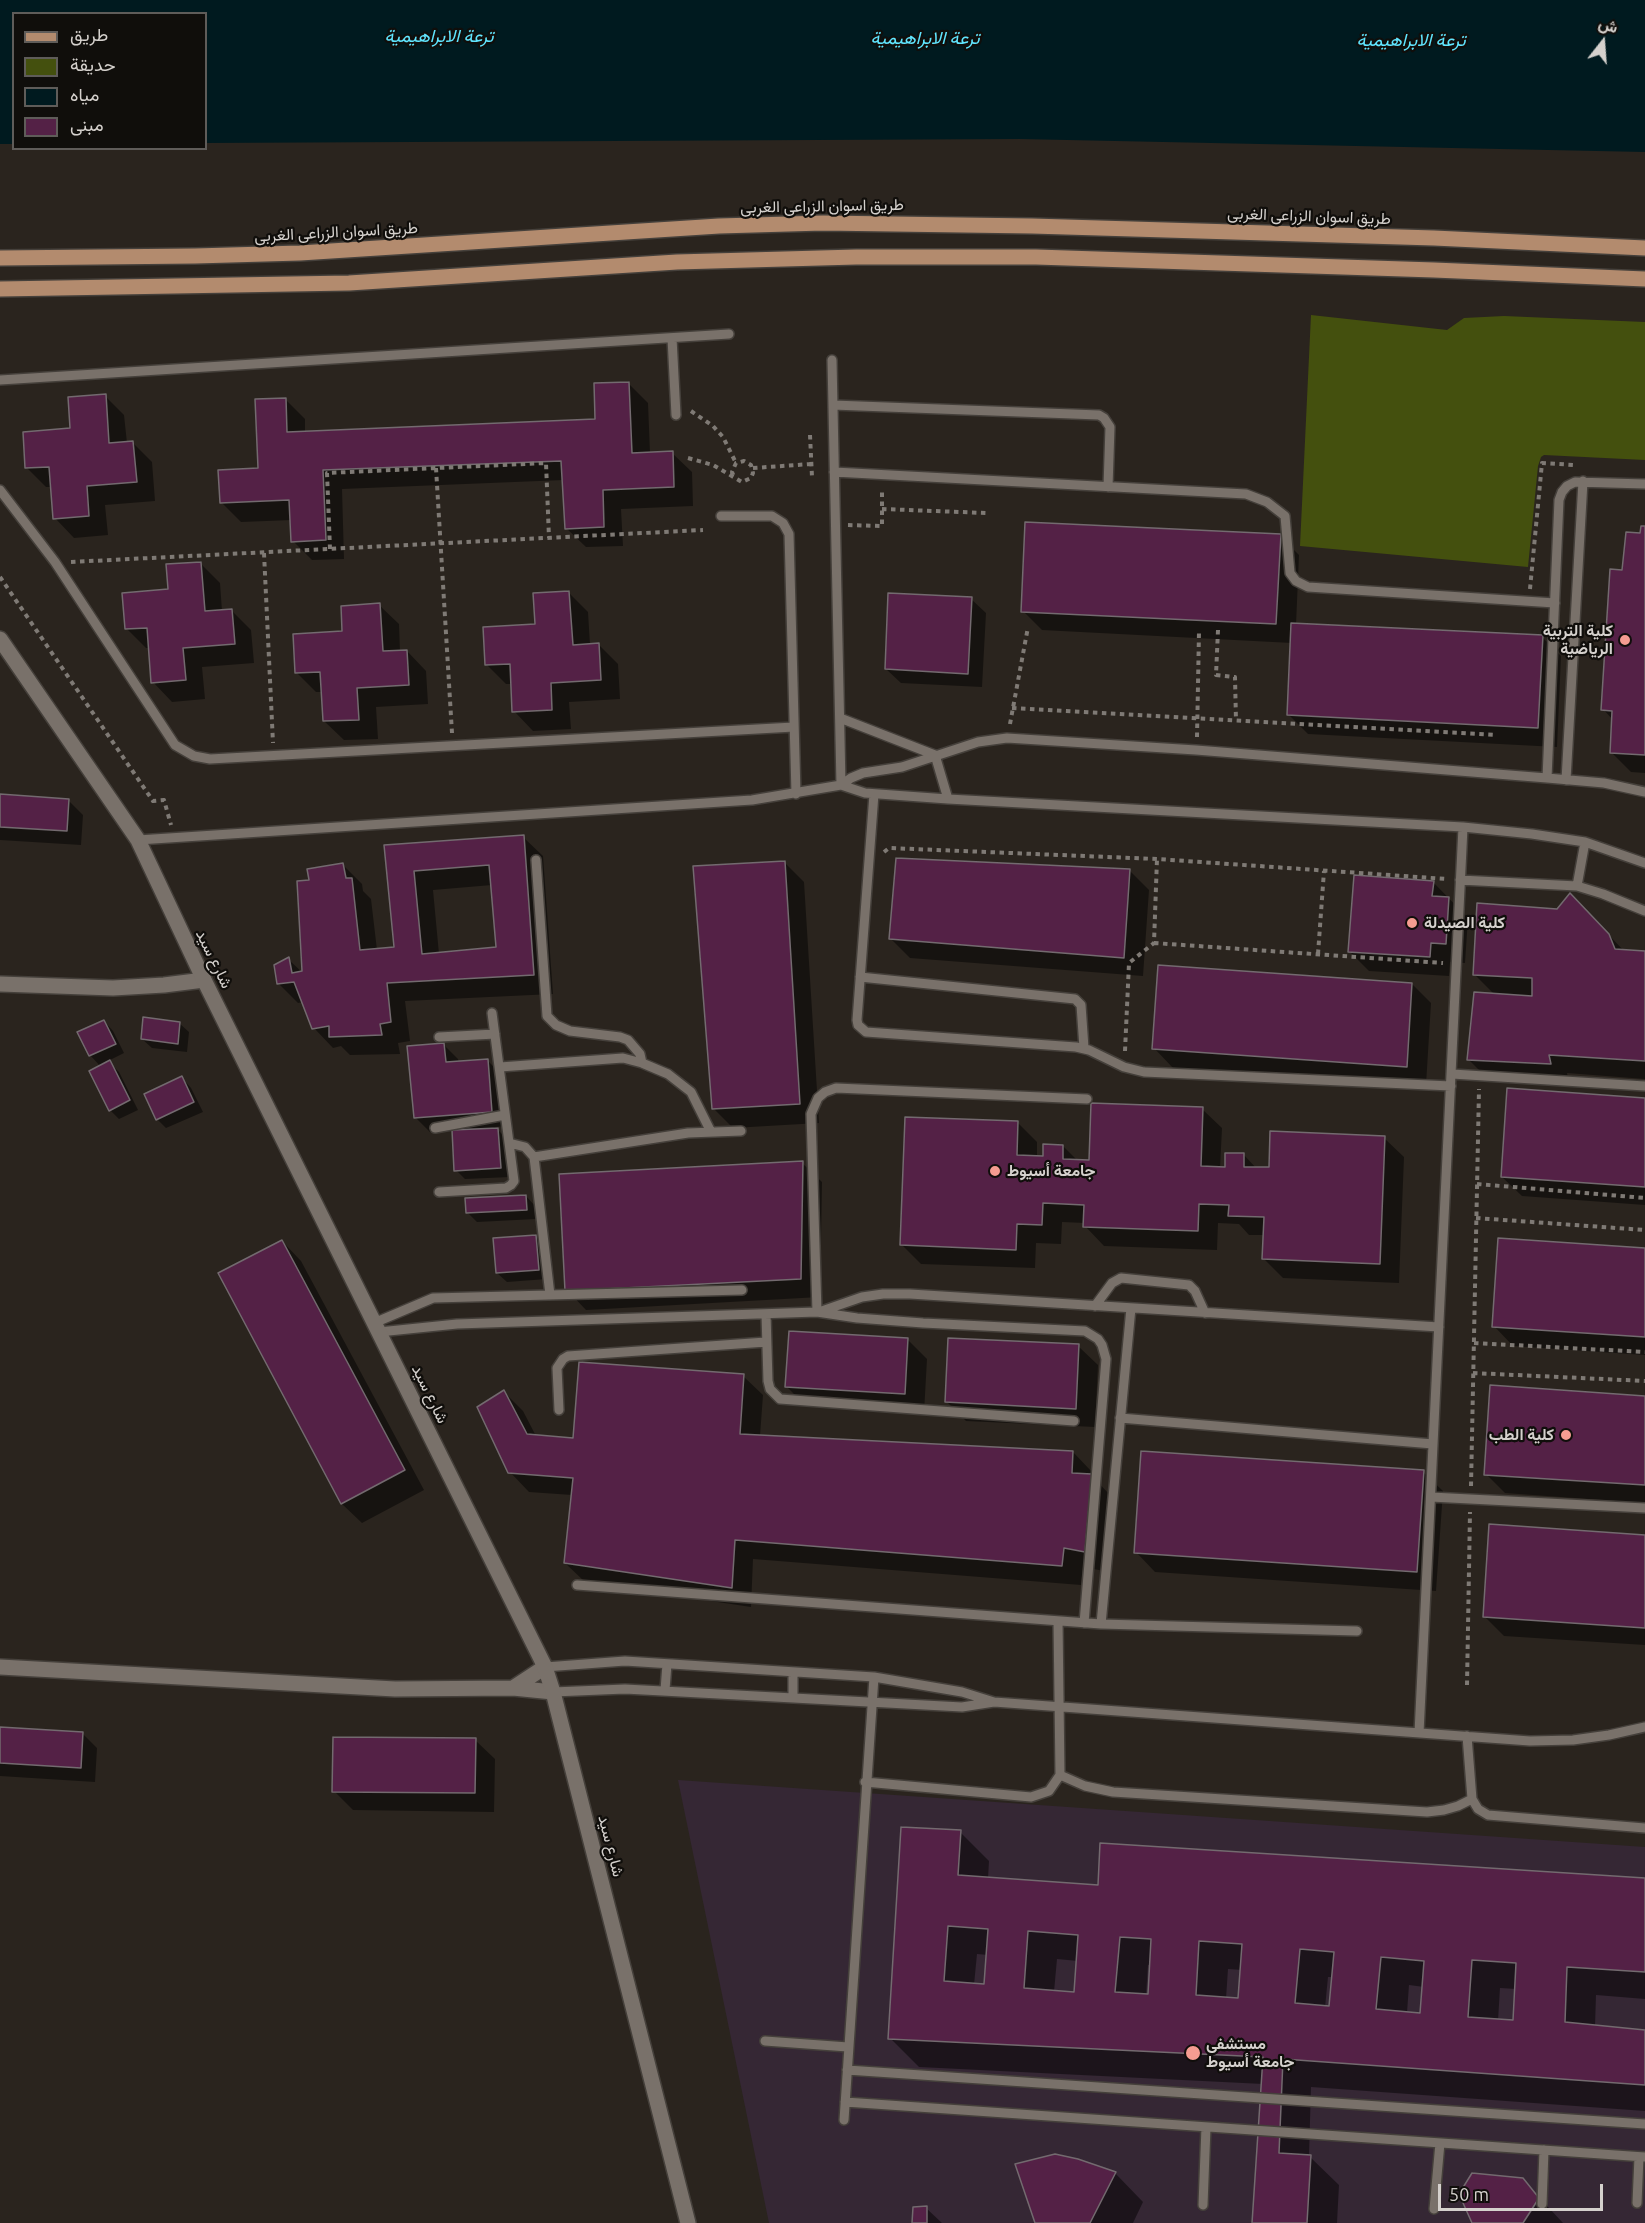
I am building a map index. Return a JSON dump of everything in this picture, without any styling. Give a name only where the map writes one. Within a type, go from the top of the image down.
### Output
[{"type":"main road","name":"طريق اسوان الزراعى الغربى","points":[[0,258],[300,253],[719,226],[823,223],[1079,227],[1434,238],[1645,248]]},
{"type":"main road","points":[[0,289],[350,283],[677,262],[856,257],[1059,258],[1422,269],[1645,279]]},
{"type":"main road","name":"شارع سيد","points":[[0,639],[138,840],[204,980],[545,1667],[688,2223]]},
{"type":"main road","points":[[0,984],[113,988],[164,986],[204,980]]},
{"type":"main road","points":[[0,1667],[395,1689],[513,1688],[553,1692]]},
{"type":"main road","points":[[513,1688],[545,1667]]},
{"type":"lane","points":[[0,380],[729,334]]},
{"type":"lane","points":[[672,338],[676,411]]},
{"type":"lane","points":[[832,360],[841,785]]},
{"type":"lane","points":[[833,405],[1100,415],[1110,427],[1108,487]]},
{"type":"lane","points":[[834,472],[1246,494],[1267,502],[1285,516],[1290,573],[1296,581],[1308,587],[1554,603]]},
{"type":"lane","points":[[1566,780],[1583,481]]},
{"type":"lane","points":[[1547,778],[1559,500],[1567,486],[1575,482],[1645,484]]},
{"type":"lane","points":[[0,490],[54,562],[175,745],[184,752],[202,758],[794,727]]},
{"type":"lane","points":[[722,516],[772,516],[783,523],[789,534],[796,794]]},
{"type":"lane","points":[[840,718],[935,755]]},
{"type":"lane","points":[[138,840],[714,803],[796,794],[841,785],[863,773],[888,770],[978,742],[1007,738],[1196,750],[1547,778],[1604,783],[1645,792]]},
{"type":"lane","points":[[935,755],[948,799]]},
{"type":"lane","points":[[841,785],[853,791],[874,794],[948,799],[1463,827],[1559,837],[1585,842],[1645,862]]},
{"type":"lane","points":[[874,794],[857,1020],[858,1025],[866,1032],[1084,1048],[1124,1066],[1144,1072],[1451,1086]]},
{"type":"lane","points":[[1419,1733],[1463,827]]},
{"type":"lane","points":[[1577,886],[1585,842]]},
{"type":"lane","points":[[536,860],[548,1016],[556,1025],[570,1031],[628,1040],[635,1046],[642,1063]]},
{"type":"lane","points":[[1460,880],[1577,886],[1645,911]]},
{"type":"lane","points":[[860,977],[1075,999],[1081,1005],[1084,1048]]},
{"type":"lane","points":[[439,1192],[508,1188],[514,1181],[492,1013]]},
{"type":"lane","points":[[439,1037],[495,1034]]},
{"type":"lane","points":[[500,1067],[623,1058],[642,1063],[668,1074],[691,1092],[711,1132]]},
{"type":"lane","points":[[1452,1074],[1645,1086]]},
{"type":"lane","points":[[817,1312],[811,1114],[818,1098],[825,1092],[836,1088],[1087,1099]]},
{"type":"lane","points":[[435,1128],[506,1115]]},
{"type":"lane","points":[[534,1157],[653,1138],[741,1131]]},
{"type":"lane","points":[[509,1143],[525,1147],[534,1157],[550,1295]]},
{"type":"lane","points":[[1095,1306],[1112,1283],[1121,1278],[1189,1285],[1195,1291],[1204,1313]]},
{"type":"lane","points":[[377,1327],[433,1298],[742,1290]]},
{"type":"lane","points":[[817,1312],[862,1297],[883,1294],[1439,1327]]},
{"type":"lane","points":[[1101,1624],[1131,1308]]},
{"type":"lane","points":[[377,1327],[817,1312],[913,1322],[1085,1331],[1098,1339],[1106,1359],[1084,1623]]},
{"type":"lane","points":[[766,1314],[768,1381],[775,1396],[787,1401],[1074,1421]]},
{"type":"lane","points":[[559,1410],[557,1368],[568,1356],[766,1342]]},
{"type":"lane","points":[[1120,1418],[1433,1444]]},
{"type":"lane","points":[[1431,1497],[1645,1508]]},
{"type":"lane","points":[[577,1585],[1084,1623],[1357,1631]]},
{"type":"lane","points":[[866,1782],[1031,1797],[1049,1791],[1060,1775],[1058,1621]]},
{"type":"lane","points":[[545,1667],[625,1661],[874,1677],[962,1692],[994,1702],[1530,1741],[1573,1740],[1645,1727]]},
{"type":"lane","points":[[665,1690],[667,1664]]},
{"type":"lane","points":[[793,1672],[793,1698]]},
{"type":"lane","points":[[844,2120],[874,1677]]},
{"type":"lane","points":[[553,1692],[665,1690],[962,1707],[994,1702]]},
{"type":"lane","points":[[1467,1736],[1472,1799],[1478,1809],[1488,1815],[1645,1828]]},
{"type":"lane","points":[[1060,1775],[1084,1786],[1113,1792],[1427,1812],[1444,1810],[1472,1799]]},
{"type":"lane","points":[[765,2041],[848,2047]]},
{"type":"lane","points":[[847,2070],[1645,2124]]},
{"type":"lane","points":[[845,2102],[1642,2157],[1637,2203]]},
{"type":"lane","points":[[1203,2205],[1206,2127]]},
{"type":"lane","points":[[1434,2208],[1440,2143]]},
{"type":"lane","points":[[1542,2204],[1544,2150]]},
{"type":"path","points":[[676,411],[690,410],[713,426],[723,437],[736,463]]},
{"type":"path","points":[[810,435],[812,477]]},
{"type":"path","points":[[688,458],[713,465],[737,480],[747,481],[751,478],[753,468]]},
{"type":"path","points":[[736,463],[744,461],[753,468],[811,464]]},
{"type":"path","points":[[734,477],[732,472],[736,463]]},
{"type":"path","points":[[330,549],[327,473],[546,464],[549,538]]},
{"type":"path","points":[[436,468],[452,746]]},
{"type":"path","points":[[835,525],[882,526],[882,475]]},
{"type":"path","points":[[882,509],[986,513]]},
{"type":"path","points":[[54,562],[703,530]]},
{"type":"path","points":[[264,552],[274,756]]},
{"type":"path","points":[[0,577],[153,801],[164,800],[174,837]]},
{"type":"path","points":[[1011,718],[1028,627]]},
{"type":"path","points":[[1218,630],[1216,675],[1235,677],[1236,720]]},
{"type":"path","points":[[1197,730],[1199,632]]},
{"type":"path","points":[[1012,708],[1497,735]]},
{"type":"path","points":[[883,855],[889,848],[1157,859],[1460,880]]},
{"type":"path","points":[[1154,943],[1157,859]]},
{"type":"path","points":[[1318,954],[1324,871]]},
{"type":"path","points":[[1124,1066],[1129,963],[1154,943],[1457,963]]},
{"type":"path","points":[[1467,1685],[1479,1076]]},
{"type":"path","points":[[1477,1184],[1645,1198]]},
{"type":"path","points":[[1476,1218],[1645,1230]]},
{"type":"path","points":[[1474,1343],[1645,1352]]},
{"type":"path","points":[[1473,1373],[1645,1381]]},
{"type":"shaded area","points":[[678,1780],[1645,1847],[1645,2223],[769,2223]]},
{"type":"green space","points":[[1311,315],[1447,330],[1464,318],[1504,316],[1645,322],[1645,460],[1544,455],[1541,457],[1538,466],[1528,567],[1300,546]]},
{"type":"water","name":"ترعة الابراهيمية","points":[[0,0],[1645,0],[1645,152],[1019,139],[207,143],[207,12],[12,12],[12,144],[0,144]]},
{"type":"building","points":[[629,382],[632,453],[673,451],[674,487],[603,490],[604,527],[565,529],[561,461],[323,470],[326,540],[291,542],[289,500],[220,503],[218,470],[258,468],[255,399],[286,398],[287,432],[595,419],[594,383]]},
{"type":"building","points":[[106,394],[109,443],[133,441],[137,482],[87,486],[89,516],[53,519],[49,467],[25,468],[23,432],[70,428],[68,397]]},
{"type":"building","points":[[1025,522],[1281,534],[1276,624],[1021,612]]},
{"type":"building","name":"كلية التربية الرياضية","points":[[1641,526],[1645,526],[1645,755],[1610,753],[1612,711],[1601,710],[1610,569],[1622,570],[1626,532],[1640,533]]},
{"type":"building","points":[[201,562],[205,611],[232,609],[235,644],[183,648],[186,680],[151,683],[147,628],[125,629],[122,593],[168,589],[166,564]]},
{"type":"building","points":[[569,591],[573,645],[599,643],[601,680],[551,683],[552,710],[512,712],[510,664],[485,665],[483,627],[535,624],[533,593]]},
{"type":"building","points":[[888,593],[972,597],[968,674],[885,669]]},
{"type":"building","points":[[380,603],[383,651],[407,650],[409,685],[357,688],[359,720],[323,721],[320,672],[295,673],[293,634],[342,631],[341,606]]},
{"type":"building","points":[[1291,623],[1543,635],[1538,728],[1287,715]]},
{"type":"building","points":[[0,794],[69,799],[67,831],[0,827]]},
{"type":"building","points":[[524,835],[534,975],[387,983],[391,1022],[380,1024],[382,1035],[329,1037],[329,1026],[312,1029],[294,982],[277,984],[274,965],[289,957],[292,973],[302,971],[297,881],[309,880],[307,869],[343,863],[346,878],[352,878],[360,950],[394,947],[384,845]],"holes":[[[489,865],[496,947],[422,954],[414,871]]]},
{"type":"building","points":[[896,858],[1130,869],[1124,958],[889,939]]},
{"type":"building","points":[[785,861],[800,1104],[712,1109],[693,866]]},
{"type":"building","points":[[1354,875],[1434,881],[1432,896],[1449,897],[1446,944],[1431,943],[1430,957],[1348,952]]},
{"type":"building","points":[[1570,893],[1609,934],[1615,949],[1645,951],[1645,1061],[1549,1055],[1551,1064],[1467,1060],[1474,992],[1532,996],[1532,978],[1473,975],[1477,903],[1557,909]]},
{"type":"building","points":[[1158,965],[1412,983],[1407,1067],[1152,1049]]},
{"type":"building","points":[[143,1017],[180,1022],[178,1044],[141,1039]]},
{"type":"building","points":[[104,1020],[116,1044],[89,1056],[77,1032]]},
{"type":"building","points":[[444,1043],[446,1062],[488,1059],[492,1112],[414,1118],[407,1046]]},
{"type":"building","points":[[110,1060],[130,1100],[109,1111],[89,1071]]},
{"type":"building","points":[[182,1076],[194,1102],[156,1120],[144,1094]]},
{"type":"building","points":[[1507,1088],[1645,1098],[1645,1187],[1501,1177]]},
{"type":"building","points":[[1091,1103],[1203,1107],[1201,1166],[1225,1167],[1225,1153],[1244,1153],[1244,1167],[1269,1167],[1270,1131],[1385,1136],[1380,1264],[1262,1259],[1264,1217],[1228,1216],[1229,1205],[1199,1204],[1198,1231],[1083,1227],[1084,1205],[1043,1203],[1042,1225],[1017,1224],[1016,1250],[900,1245],[905,1117],[1018,1121],[1017,1155],[1043,1156],[1043,1144],[1063,1145],[1063,1159],[1089,1160]]},
{"type":"building","points":[[498,1128],[501,1168],[454,1171],[452,1130]]},
{"type":"building","points":[[803,1161],[801,1279],[565,1291],[559,1174]]},
{"type":"building","points":[[526,1195],[527,1210],[466,1213],[465,1198]]},
{"type":"building","points":[[536,1235],[539,1270],[496,1273],[493,1238]]},
{"type":"building","points":[[1498,1238],[1645,1248],[1645,1337],[1492,1327]]},
{"type":"building","points":[[282,1240],[405,1470],[341,1504],[218,1273]]},
{"type":"building","points":[[789,1331],[908,1338],[905,1394],[785,1387]]},
{"type":"building","points":[[948,1338],[1079,1344],[1076,1409],[945,1402]]},
{"type":"building","points":[[579,1362],[744,1374],[740,1434],[1073,1451],[1072,1473],[1092,1474],[1085,1552],[1064,1548],[1062,1566],[735,1540],[732,1588],[564,1563],[573,1478],[508,1473],[477,1407],[504,1390],[527,1434],[573,1438]]},
{"type":"building","name":"كلية الطب","points":[[1490,1385],[1645,1396],[1645,1485],[1484,1475]]},
{"type":"building","points":[[1141,1451],[1424,1470],[1417,1572],[1134,1553]]},
{"type":"building","points":[[1489,1524],[1645,1535],[1645,1628],[1483,1617]]},
{"type":"building","points":[[0,1727],[83,1732],[81,1768],[0,1763]]},
{"type":"building","points":[[333,1737],[476,1738],[475,1793],[332,1792]]},
{"type":"building","points":[[901,1827],[961,1830],[958,1875],[1098,1885],[1100,1843],[1645,1878],[1645,1972],[1567,1967],[1565,2022],[1645,2030],[1645,2085],[1283,2059],[1279,2153],[1311,2155],[1307,2223],[1252,2223],[1263,2057],[888,2039]],"holes":[[[948,1926],[988,1929],[984,1984],[944,1981]],[[1028,1931],[1078,1935],[1074,1992],[1024,1988]],[[1120,1937],[1151,1939],[1148,1994],[1115,1992]],[[1199,1941],[1242,1944],[1238,1998],[1196,1995]],[[1300,1949],[1334,1952],[1329,2006],[1295,2003]],[[1381,1957],[1424,1961],[1420,2013],[1376,2009]],[[1472,1960],[1516,1963],[1513,2020],[1468,2017]]]},
{"type":"building","points":[[1055,2154],[1116,2172],[1090,2223],[1035,2223],[1015,2164]]},
{"type":"building","points":[[1472,2173],[1523,2178],[1539,2198],[1523,2223],[1472,2223],[1459,2194]]},
{"type":"building","points":[[927,2206],[927,2223],[912,2223],[913,2207]]},
{"type":"place","name":"كلية التربية الرياضية","points":[[1625,640]]},
{"type":"place","name":"كلية الصيدلة","points":[[1412,923]]},
{"type":"place","name":"جامعة أسيوط","points":[[995,1171]]},
{"type":"place","name":"كلية الطب","points":[[1566,1435]]},
{"type":"place","name":"مستشفی جامعة أسيوط","points":[[1193,2053]]}]
